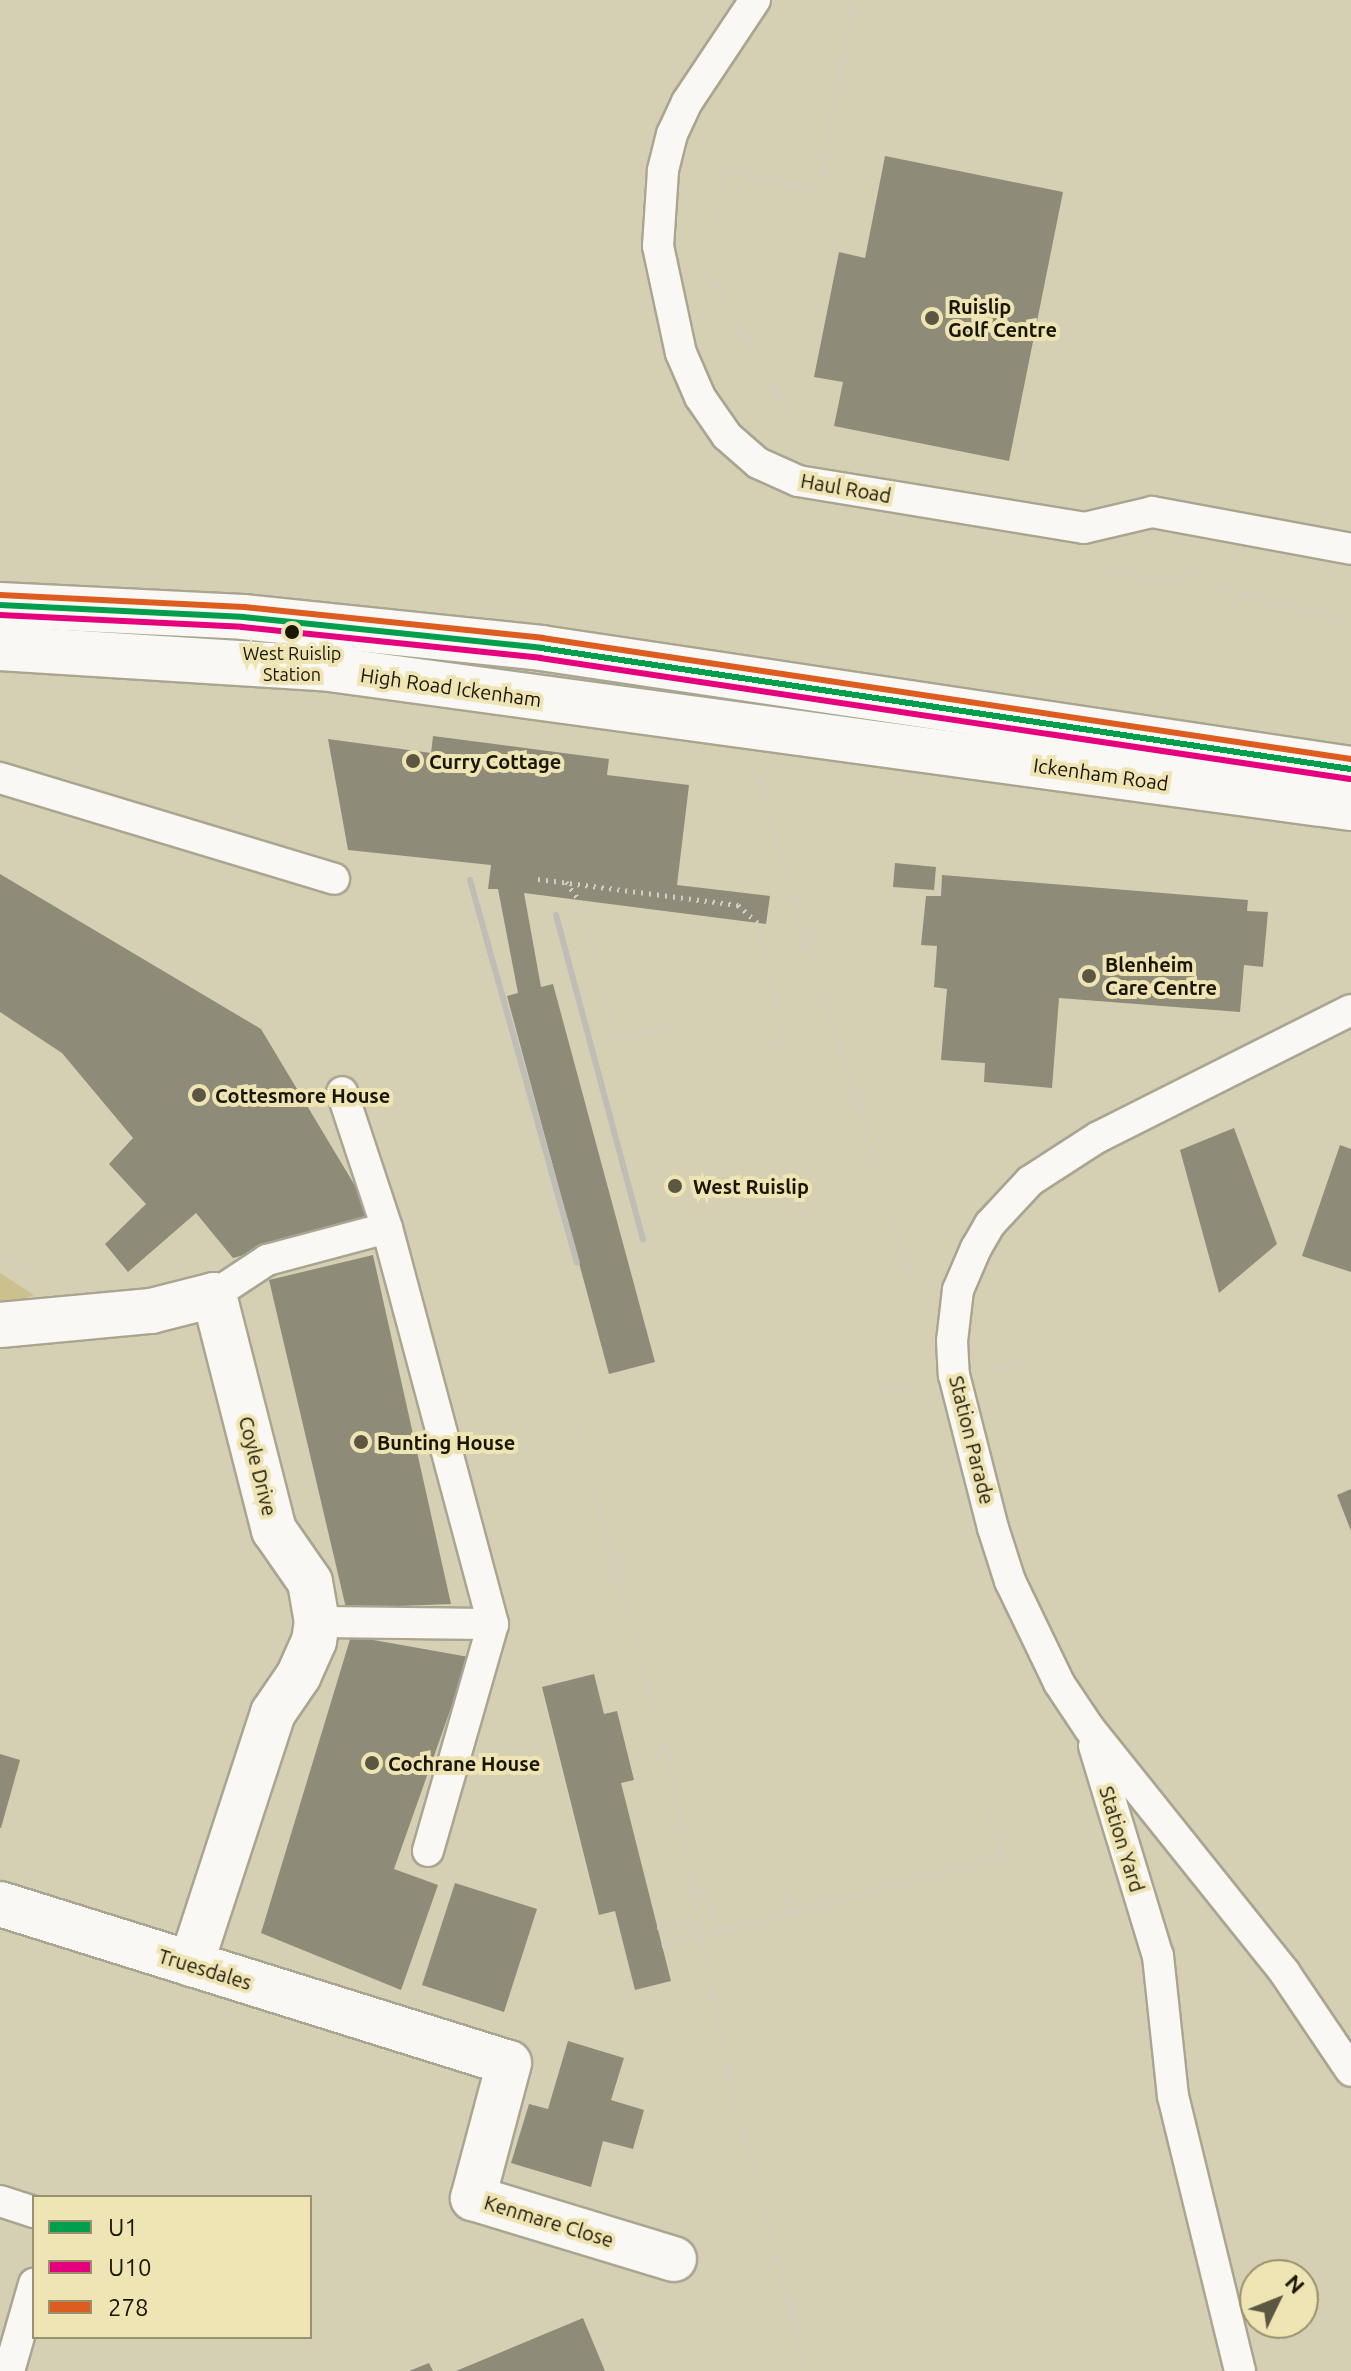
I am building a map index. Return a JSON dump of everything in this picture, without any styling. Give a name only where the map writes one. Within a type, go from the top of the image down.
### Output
[{"type":"main road","points":[[0,605],[330,625],[541,648],[1351,769]]},
{"type":"main road","name":"High Road Ickenham","points":[[0,648],[322,668],[852,739]]},
{"type":"main road","name":"Ickenham Road","points":[[852,739],[1351,808]]},
{"type":"main road","points":[[0,1325],[151,1311],[214,1295]]},
{"type":"main road","name":"Coyle Drive","points":[[191,1964],[273,1713],[308,1659],[317,1622],[302,1564],[274,1530],[214,1295]]},
{"type":"main road","name":"Truesdales","points":[[0,1904],[411,2033]]},
{"type":"main road","name":"Kenmare Close","points":[[411,2033],[509,2063],[473,2198],[674,2259]]},
{"type":"lane","name":"Haul Road","points":[[755,0],[687,102],[663,171],[658,246],[666,300],[700,397],[727,436],[758,463],[798,481],[1084,528],[1152,512],[1351,549]]},
{"type":"lane","points":[[0,778],[334,879]]},
{"type":"lane","name":"Station Parade","points":[[1089,1728],[1032,1632],[993,1528],[954,1375],[954,1311],[965,1271],[990,1224],[1050,1166],[1351,1010]]},
{"type":"lane","points":[[342,1092],[387,1228],[493,1624],[428,1851]]},
{"type":"lane","points":[[214,1295],[267,1260],[387,1228]]},
{"type":"lane","points":[[317,1622],[493,1624]]},
{"type":"lane","name":"Station Yard","points":[[1089,1728],[1285,1973],[1351,2071]]},
{"type":"lane","name":"Station Yard","points":[[1089,1728],[1158,1956],[1173,2096],[1240,2371]]},
{"type":"lane","points":[[0,2201],[32,2211]]},
{"type":"lane","points":[[9,2371],[32,2291]]},
{"type":"path","points":[[812,452],[705,269],[726,171],[820,190],[853,0]]},
{"type":"path","points":[[1067,525],[1062,559],[1171,583],[1196,572],[1215,585],[1351,622]]},
{"type":"path","points":[[752,761],[912,1281]]},
{"type":"path","points":[[538,879],[738,905],[758,923],[785,1041],[762,1046]]},
{"type":"path","points":[[566,882],[580,901],[616,1037]]},
{"type":"path","points":[[608,1040],[670,1027]]},
{"type":"path","points":[[0,1258],[43,1270]]},
{"type":"path","points":[[881,1391],[908,1383]]},
{"type":"path","points":[[577,1427],[673,1778],[696,1922],[727,2070],[807,2371]]},
{"type":"path","points":[[662,1946],[1004,1856],[991,1813]]},
{"type":"path","points":[[783,1879],[793,1911]]},
{"type":"path","points":[[693,1891],[707,1888],[718,1931]]},
{"type":"path","points":[[657,1927],[696,1922]]},
{"type":"shaded area","points":[[0,1273],[34,1295],[0,1308]]},
{"type":"building","name":"Ruislip Golf Centre","points":[[885,156],[1063,192],[1009,461],[834,426],[843,382],[814,377],[839,252],[865,258]]},
{"type":"building","points":[[433,736],[609,759],[607,775],[689,785],[677,885],[770,896],[766,924],[524,893],[541,987],[553,984],[655,1362],[609,1374],[507,996],[518,993],[498,889],[488,889],[491,865],[348,850],[328,739],[431,753]]},
{"type":"building","points":[[895,863],[936,867],[934,890],[893,887]]},
{"type":"building","name":"Cottesmore House","points":[[0,874],[261,1029],[375,1219],[233,1258],[196,1213],[128,1272],[105,1244],[146,1204],[109,1164],[133,1138],[62,1053],[0,1012]]},
{"type":"building","name":"Blenheim Care Centre","points":[[942,875],[1248,900],[1247,911],[1268,912],[1263,967],[1244,965],[1240,1012],[1059,998],[1052,1088],[984,1082],[985,1063],[941,1060],[947,989],[934,987],[937,946],[921,945],[926,896],[941,896]]},
{"type":"building","points":[[1234,1128],[1277,1244],[1219,1293],[1180,1150]]},
{"type":"building","points":[[1340,1145],[1351,1149],[1351,1272],[1302,1256]]},
{"type":"building","name":"Bunting House","points":[[373,1255],[451,1604],[346,1608],[269,1280]]},
{"type":"building","points":[[1351,1489],[1351,1531],[1337,1495]]},
{"type":"building","name":"Cochrane House","points":[[351,1636],[469,1657],[394,1869],[438,1885],[401,1990],[261,1933]]},
{"type":"building","points":[[594,1674],[604,1714],[617,1711],[634,1780],[621,1783],[671,1981],[635,1990],[615,1911],[599,1915],[542,1687]]},
{"type":"building","points":[[0,1754],[20,1760],[1,1828],[0,1828]]},
{"type":"building","points":[[455,1883],[537,1909],[504,2012],[422,1985]]},
{"type":"building","points":[[568,2041],[624,2058],[611,2100],[644,2110],[633,2149],[603,2141],[591,2187],[511,2163],[529,2104],[548,2109]]},
{"type":"building","points":[[583,2318],[605,2371],[456,2371]]},
{"type":"building","points":[[429,2363],[433,2371],[409,2371]]},
{"type":"railway","points":[[470,880],[577,1262]]},
{"type":"railway","points":[[556,915],[643,1240]]},
{"type":"transit line","name":"278","points":[[0,595],[244,607],[542,638],[1351,759]]},
{"type":"transit line","name":"U1","points":[[0,605],[243,617],[541,648],[1351,769]]},
{"type":"transit line","name":"U10","points":[[0,615],[242,627],[540,658],[1350,779]]},
{"type":"place","name":"Ruislip Golf Centre","points":[[932,318]]},
{"type":"place","name":"West Ruislip Station","points":[[292,632]]},
{"type":"place","name":"Curry Cottage","points":[[413,761]]},
{"type":"place","name":"Blenheim Care Centre","points":[[1089,976]]},
{"type":"place","name":"Cottesmore House","points":[[199,1095]]},
{"type":"place","name":"West Ruislip","points":[[675,1186]]},
{"type":"place","name":"Bunting House","points":[[361,1442]]},
{"type":"place","name":"Cochrane House","points":[[372,1763]]}]
